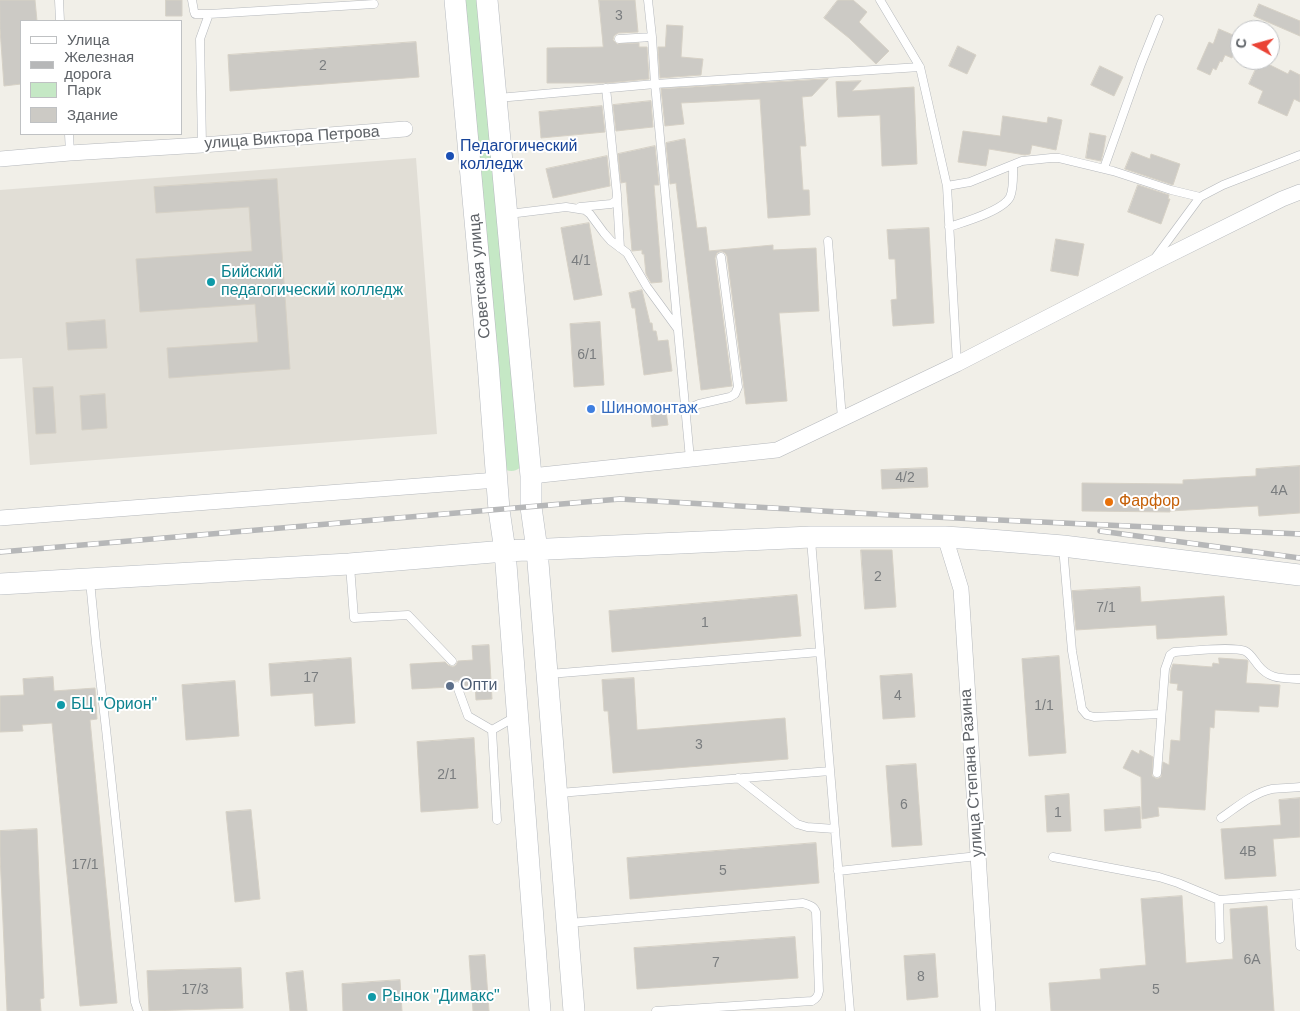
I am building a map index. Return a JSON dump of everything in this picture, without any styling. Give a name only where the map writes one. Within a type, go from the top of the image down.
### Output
[{"type":"main road","name":"Советская улица","points":[[455,0],[499,510],[505,551],[540,1011]]},
{"type":"main road","name":"Советская улица","points":[[487,0],[531,476],[574,1011]]},
{"type":"main road","points":[[497,480],[531,476]]},
{"type":"main road","points":[[0,584],[349,564],[505,551],[810,537],[945,537],[1063,546],[1300,575]]},
{"type":"main road","points":[[517,716],[551,716]]},
{"type":"street","name":"улица Виктора Петрова","points":[[0,158],[405,129]]},
{"type":"street","points":[[531,476],[777,450],[957,364],[1151,264],[1282,199],[1300,192]]},
{"type":"street","points":[[0,518],[497,480]]},
{"type":"street","name":"улица Степана Разина","points":[[945,537],[960,589],[988,1011]]},
{"type":"lane","points":[[59,0],[60,20]]},
{"type":"lane","points":[[192,0],[195,14],[374,4]]},
{"type":"lane","points":[[648,0],[690,460]]},
{"type":"lane","points":[[880,0],[920,67],[947,186],[957,364]]},
{"type":"lane","points":[[202,145],[200,39],[209,14]]},
{"type":"lane","points":[[1104,168],[1159,19]]},
{"type":"lane","points":[[618,39],[652,37]]},
{"type":"lane","points":[[496,98],[655,84],[920,67]]},
{"type":"lane","points":[[606,88],[617,195],[620,248]]},
{"type":"lane","points":[[69,135],[70,153]]},
{"type":"lane","points":[[1151,264],[1200,197],[1300,155]]},
{"type":"lane","points":[[947,186],[970,182],[1022,161],[1059,158],[1104,168],[1171,190],[1200,197]]},
{"type":"lane","points":[[949,227],[975,218],[1003,204],[1010,198],[1012,191],[1012,165]]},
{"type":"lane","points":[[575,208],[612,204],[616,200],[617,195]]},
{"type":"lane","points":[[507,214],[566,207],[584,210],[590,214],[604,233],[632,260],[647,287],[678,330]]},
{"type":"lane","points":[[828,241],[842,418]]},
{"type":"lane","points":[[686,413],[692,407],[699,404],[730,397],[738,387],[721,257]]},
{"type":"lane","points":[[810,537],[850,1011]]},
{"type":"lane","points":[[1063,546],[1072,651],[1082,709],[1087,715],[1094,717],[1161,714]]},
{"type":"lane","points":[[349,564],[354,618],[408,615],[452,661]]},
{"type":"lane","points":[[90,579],[135,1002],[138,1011]]},
{"type":"lane","points":[[1157,773],[1165,669],[1170,655],[1174,652],[1233,649],[1245,651],[1263,671],[1272,677],[1300,680]]},
{"type":"lane","points":[[547,674],[820,652]]},
{"type":"lane","points":[[457,686],[468,716],[492,730]]},
{"type":"lane","points":[[492,730],[517,716]]},
{"type":"lane","points":[[492,730],[497,820]]},
{"type":"lane","points":[[557,793],[830,770]]},
{"type":"lane","points":[[738,778],[797,824],[808,827],[835,829]]},
{"type":"lane","points":[[1221,818],[1251,797],[1263,792],[1300,787]]},
{"type":"lane","points":[[838,871],[978,856]]},
{"type":"lane","points":[[1053,858],[1159,877],[1219,900],[1298,895],[1300,946]]},
{"type":"lane","points":[[1219,900],[1220,939]]},
{"type":"lane","points":[[567,924],[803,903],[815,909],[819,991],[815,1000],[656,1011]]},
{"type":"shaded area","points":[[416,158],[437,434],[30,465],[22,358],[0,359],[0,190]]},
{"type":"green space","points":[[461,0],[478,0],[521,467],[512,471],[506,470]]},
{"type":"building","points":[[0,0],[35,0],[37,20],[20,20],[20,84],[4,86]]},
{"type":"building","points":[[166,0],[182,0],[182,16],[166,16]]},
{"type":"building","points":[[599,0],[635,0],[638,32],[618,33],[614,36],[613,40],[617,44],[639,43],[639,47],[647,47],[649,79],[607,83],[547,83],[547,48],[603,47]]},
{"type":"building","points":[[838,0],[853,0],[867,12],[859,22],[889,51],[876,64],[849,38],[824,18]]},
{"type":"building","points":[[1259,4],[1300,21],[1300,36],[1280,27],[1280,20],[1263,20],[1254,16]]},
{"type":"building","points":[[667,25],[683,26],[681,57],[703,59],[701,75],[660,78],[658,47],[665,47]]},
{"type":"building","points":[[1219,29],[1230,34],[1230,57],[1225,55],[1216,70],[1213,68],[1210,75],[1197,69],[1209,42],[1213,44]]},
{"type":"building","points":[[416,42],[419,77],[230,91],[228,55]]},
{"type":"building","points":[[958,46],[976,55],[967,74],[949,66]]},
{"type":"building","points":[[1100,66],[1123,77],[1114,96],[1091,85]]},
{"type":"building","points":[[1255,70],[1280,70],[1288,74],[1290,70],[1300,75],[1300,102],[1294,99],[1287,116],[1258,103],[1263,91],[1249,84]]},
{"type":"building","points":[[828,79],[812,96],[802,97],[806,146],[800,146],[803,190],[809,190],[810,215],[768,218],[760,99],[681,103],[684,124],[665,126],[661,89]]},
{"type":"building","points":[[861,81],[852,91],[914,87],[917,164],[882,166],[880,115],[838,117],[836,82]]},
{"type":"building","points":[[651,101],[653,127],[616,131],[613,105]]},
{"type":"building","points":[[602,106],[605,132],[541,138],[539,112]]},
{"type":"building","points":[[1003,116],[1047,123],[1048,117],[1062,120],[1056,150],[1032,145],[1030,154],[1025,155],[989,149],[986,166],[958,162],[963,131],[1000,136]]},
{"type":"building","points":[[1090,133],[1106,136],[1101,161],[1086,158]]},
{"type":"building","points":[[685,139],[697,228],[706,227],[709,251],[773,245],[773,250],[816,248],[819,311],[779,313],[787,401],[746,404],[727,256],[721,251],[717,253],[715,258],[732,386],[701,390],[676,183],[670,184],[666,143]]},
{"type":"building","points":[[655,146],[659,185],[654,185],[662,282],[651,283],[646,274],[642,250],[632,251],[626,182],[621,183],[618,154]]},
{"type":"building","points":[[1132,152],[1150,159],[1151,154],[1180,164],[1173,185],[1125,169]]},
{"type":"building","points":[[607,156],[610,186],[553,198],[546,169]]},
{"type":"building","name":"Бийский педагогический колледж","points":[[277,179],[290,369],[169,378],[167,348],[258,342],[255,304],[140,312],[136,259],[252,251],[249,207],[156,213],[154,187]]},
{"type":"building","points":[[1138,185],[1169,195],[1168,199],[1170,199],[1161,224],[1128,212]]},
{"type":"building","points":[[589,223],[602,295],[574,300],[561,228]]},
{"type":"building","points":[[929,228],[934,323],[893,326],[891,300],[897,299],[895,259],[889,259],[887,230]]},
{"type":"building","points":[[1056,239],[1084,244],[1078,276],[1051,271]]},
{"type":"building","points":[[642,290],[650,323],[652,323],[653,331],[656,331],[658,341],[668,340],[672,371],[644,375],[635,308],[632,308],[629,293]]},
{"type":"building","points":[[105,320],[107,348],[68,350],[66,323]]},
{"type":"building","points":[[600,322],[604,385],[574,387],[570,324]]},
{"type":"building","points":[[53,387],[56,433],[36,434],[33,388]]},
{"type":"building","points":[[105,394],[107,428],[82,430],[80,396]]},
{"type":"building","points":[[665,405],[668,425],[652,427],[650,407]]},
{"type":"building","points":[[1300,466],[1300,513],[1259,516],[1258,506],[1170,512],[1082,511],[1082,483],[1183,484],[1183,480],[1256,476],[1256,469]]},
{"type":"building","points":[[927,468],[928,487],[882,489],[881,470]]},
{"type":"building","points":[[861,550],[892,550],[896,607],[865,609]]},
{"type":"building","points":[[1140,587],[1141,602],[1224,596],[1227,635],[1157,639],[1156,625],[1076,630],[1072,591]]},
{"type":"building","points":[[797,595],[801,636],[612,652],[609,611]]},
{"type":"building","points":[[489,645],[492,699],[476,700],[475,685],[463,686],[457,680],[453,682],[452,687],[412,689],[410,664],[445,662],[453,667],[458,661],[473,660],[472,646]]},
{"type":"building","points":[[1059,656],[1066,753],[1029,756],[1022,659]]},
{"type":"building","points":[[351,658],[355,723],[315,726],[313,693],[271,696],[269,664]]},
{"type":"building","points":[[1219,658],[1247,660],[1246,683],[1280,685],[1278,707],[1259,706],[1259,712],[1215,710],[1214,728],[1210,727],[1205,810],[1158,807],[1159,816],[1142,819],[1141,777],[1123,768],[1132,750],[1139,754],[1140,750],[1153,757],[1152,776],[1157,779],[1161,777],[1163,762],[1169,765],[1171,740],[1180,741],[1183,691],[1177,690],[1178,684],[1170,683],[1173,664],[1212,667],[1213,663],[1219,664]]},
{"type":"building","points":[[912,674],[915,717],[883,719],[880,676]]},
{"type":"building","points":[[53,677],[54,691],[95,688],[97,719],[90,720],[117,1003],[80,1006],[52,723],[22,725],[23,731],[0,732],[0,696],[24,695],[23,679]]},
{"type":"building","points":[[634,678],[637,730],[785,718],[788,759],[613,773],[608,711],[604,711],[602,680]]},
{"type":"building","points":[[235,681],[239,736],[186,740],[182,685]]},
{"type":"building","points":[[474,738],[478,808],[421,812],[417,742]]},
{"type":"building","points":[[916,764],[922,845],[892,847],[886,766]]},
{"type":"building","points":[[1069,794],[1071,831],[1047,832],[1045,796]]},
{"type":"building","points":[[1300,798],[1300,837],[1273,839],[1276,876],[1225,879],[1221,829],[1281,825],[1279,800]]},
{"type":"building","points":[[1140,807],[1141,828],[1105,831],[1104,810]]},
{"type":"building","points":[[251,810],[260,899],[235,902],[226,812]]},
{"type":"building","points":[[37,829],[44,998],[40,999],[41,1011],[7,1011],[0,831]]},
{"type":"building","points":[[816,843],[819,883],[630,899],[627,858]]},
{"type":"building","points":[[1182,896],[1186,963],[1233,959],[1230,909],[1267,906],[1274,1011],[1051,1011],[1049,983],[1101,979],[1100,969],[1146,965],[1141,899]]},
{"type":"building","points":[[795,937],[798,978],[637,989],[634,948]]},
{"type":"building","points":[[935,954],[938,997],[907,1000],[904,956]]},
{"type":"building","points":[[485,955],[489,1011],[473,1011],[469,956]]},
{"type":"building","points":[[241,968],[243,1008],[149,1011],[147,971]]},
{"type":"building","points":[[303,971],[307,1011],[290,1011],[286,973]]},
{"type":"building","name":"Рынок \"Димакс\"","points":[[400,980],[402,1011],[343,1011],[342,984]]},
{"type":"railway","points":[[0,552],[620,499],[891,515],[1300,534]]},
{"type":"railway","points":[[1100,531],[1300,558]]},
{"type":"place","name":"Педагогический колледж","points":[[450,156]]},
{"type":"place","name":"Бийский педагогический колледж","points":[[211,282]]},
{"type":"place","name":"Шиномонтаж","points":[[591,409]]},
{"type":"place","name":"Фарфор","points":[[1109,502]]},
{"type":"place","name":"Опти","points":[[450,686]]},
{"type":"place","name":"БЦ \"Орион\"","points":[[61,705]]},
{"type":"place","name":"Рынок \"Димакс\"","points":[[372,997]]}]
